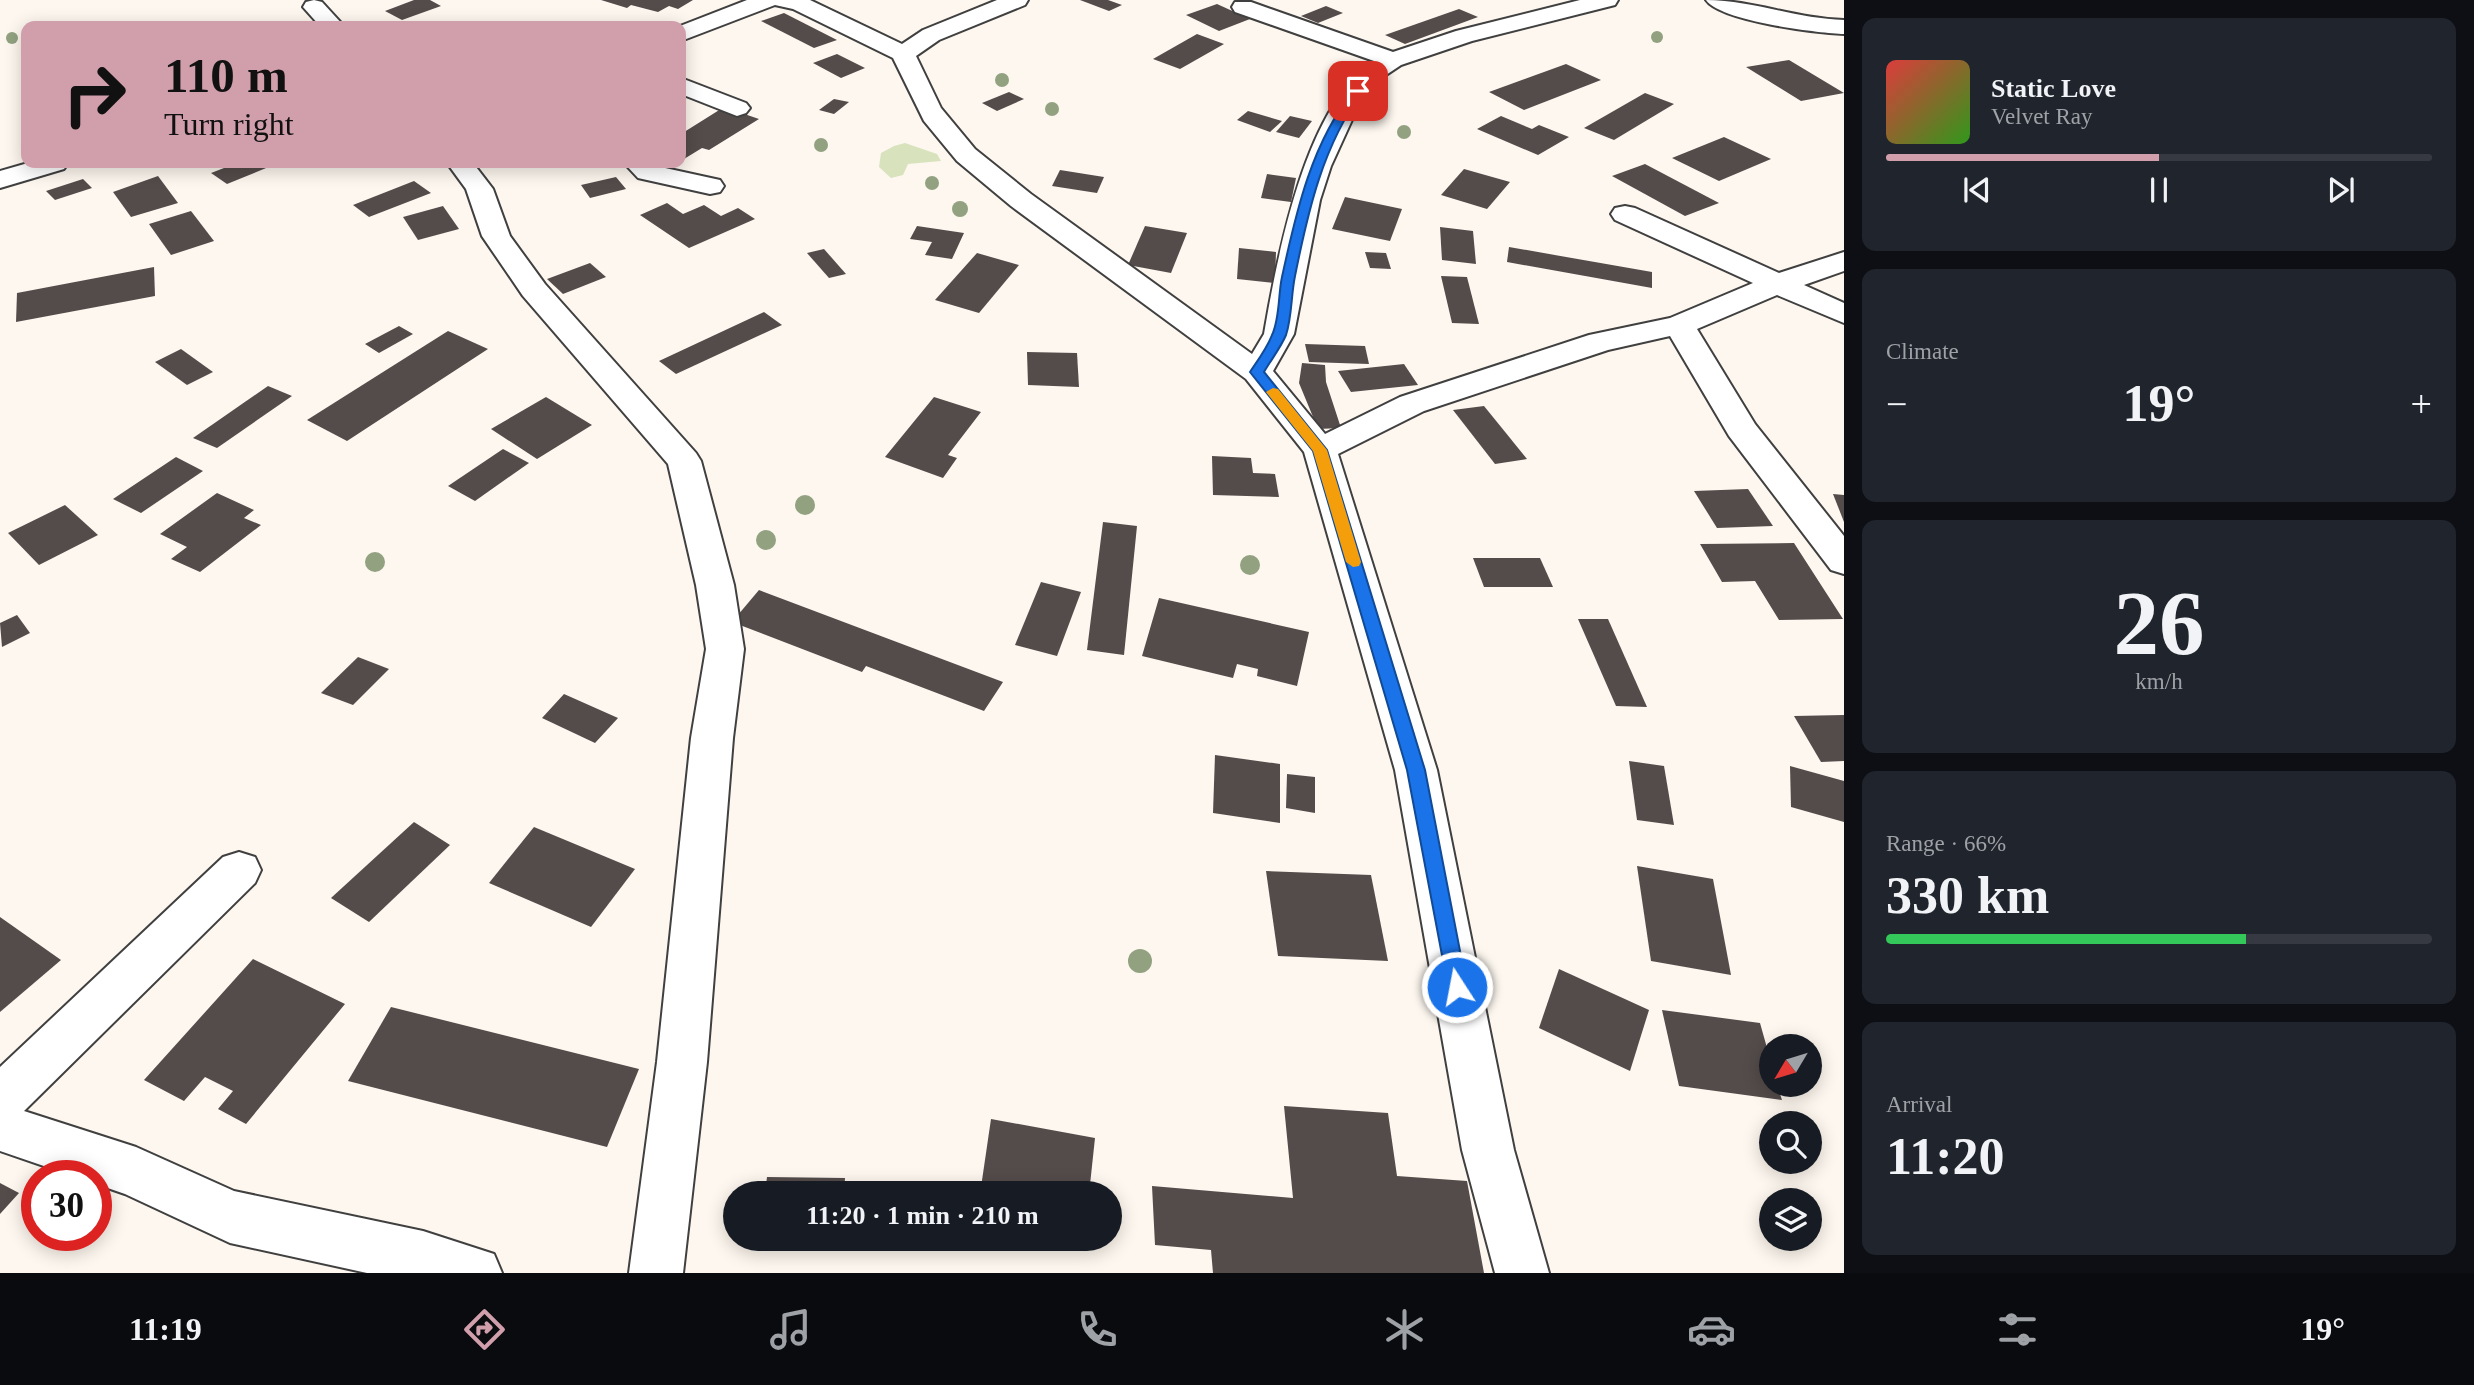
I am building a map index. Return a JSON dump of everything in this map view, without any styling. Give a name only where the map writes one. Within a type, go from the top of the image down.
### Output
[{"type":"street","points":[[686,32],[767,0]]},
{"type":"street","points":[[782,0],[800,4],[903,54],[930,113],[966,155],[1002,181],[1021,200],[1257,372],[1320,450],[1416,770],[1488,1150],[1522,1273]]},
{"type":"street","points":[[903,54],[931,36],[1017,0]]},
{"type":"street","points":[[1257,372],[1279,334],[1306,200],[1318,166],[1345,108],[1371,74],[1393,60],[1464,36],[1607,0]]},
{"type":"street","points":[[1717,0],[1726,6],[1769,16],[1844,27]]},
{"type":"street","points":[[314,7],[328,21]]},
{"type":"street","points":[[1243,7],[1393,60]]},
{"type":"street","points":[[686,87],[737,108]]},
{"type":"street","points":[[0,180],[39,168]]},
{"type":"street","points":[[463,168],[478,189],[496,236],[534,290],[684,461],[715,585],[725,649],[712,738],[682,1062],[656,1273]]},
{"type":"street","points":[[643,168],[647,172],[710,186]]},
{"type":"street","points":[[1625,214],[1844,314]]},
{"type":"street","points":[[1320,450],[1412,404],[1600,342],[1679,325],[1780,283],[1844,261]]},
{"type":"street","points":[[1679,325],[1741,429],[1844,561]]},
{"type":"street","points":[[0,1100],[239,870]]},
{"type":"street","points":[[0,1127],[136,1172],[230,1217],[423,1258],[475,1273]]},
{"type":"green space","points":[[905,143],[937,154],[941,161],[908,164],[903,175],[891,178],[879,167],[881,153]]},
{"type":"building","points":[[414,0],[430,0],[441,6],[402,20],[385,11]]},
{"type":"building","points":[[601,0],[693,0],[678,9],[669,6],[658,12],[631,5],[627,8]]},
{"type":"building","points":[[1080,0],[1108,0],[1122,5],[1109,11]]},
{"type":"building","points":[[1217,4],[1250,19],[1219,31],[1186,15]]},
{"type":"building","points":[[1326,6],[1343,13],[1318,23],[1301,16]]},
{"type":"building","points":[[1459,9],[1478,17],[1405,44],[1385,35]]},
{"type":"building","points":[[784,13],[837,40],[814,48],[761,21]]},
{"type":"building","points":[[1197,34],[1224,44],[1180,69],[1153,59]]},
{"type":"building","points":[[837,54],[865,68],[841,78],[813,63]]},
{"type":"building","points":[[1789,60],[1844,93],[1801,101],[1746,67]]},
{"type":"building","points":[[1566,64],[1601,80],[1524,110],[1489,92]]},
{"type":"building","points":[[1009,92],[1024,99],[997,111],[982,103]]},
{"type":"building","points":[[1645,93],[1674,104],[1614,140],[1584,128]]},
{"type":"building","points":[[834,99],[849,102],[834,114],[819,110]]},
{"type":"building","points":[[724,107],[759,119],[709,150],[702,148],[686,158],[686,131]]},
{"type":"building","points":[[1248,111],[1282,121],[1270,132],[1237,120]]},
{"type":"building","points":[[1290,116],[1312,121],[1299,138],[1276,132]]},
{"type":"building","points":[[1501,116],[1532,129],[1539,125],[1569,137],[1538,155],[1477,129]]},
{"type":"building","points":[[1724,137],[1771,159],[1719,181],[1672,158]]},
{"type":"building","points":[[1645,164],[1719,203],[1685,216],[1612,176]]},
{"type":"building","points":[[224,168],[266,168],[227,184],[211,173]]},
{"type":"building","points":[[1464,169],[1510,182],[1487,209],[1441,195]]},
{"type":"building","points":[[1060,170],[1104,177],[1097,193],[1052,186]]},
{"type":"building","points":[[1267,174],[1296,178],[1291,202],[1261,198]]},
{"type":"building","points":[[158,176],[178,203],[131,217],[113,192]]},
{"type":"building","points":[[616,177],[626,189],[590,198],[581,185]]},
{"type":"building","points":[[83,179],[92,188],[55,200],[46,191]]},
{"type":"building","points":[[414,181],[431,193],[369,217],[353,205]]},
{"type":"building","points":[[1345,197],[1402,209],[1390,241],[1332,229]]},
{"type":"building","points":[[667,203],[683,214],[704,205],[721,216],[738,208],[755,219],[689,248],[640,215]]},
{"type":"building","points":[[443,206],[459,229],[418,240],[403,217]]},
{"type":"building","points":[[191,211],[214,241],[171,255],[149,224]]},
{"type":"building","points":[[917,226],[964,233],[952,259],[925,255],[932,242],[910,239]]},
{"type":"building","points":[[1145,226],[1187,233],[1171,273],[1128,265]]},
{"type":"building","points":[[1440,227],[1473,231],[1476,264],[1442,260]]},
{"type":"building","points":[[1509,247],[1652,272],[1652,288],[1507,262]]},
{"type":"building","points":[[1239,248],[1276,252],[1275,283],[1237,279]]},
{"type":"building","points":[[824,249],[846,274],[829,278],[807,253]]},
{"type":"building","points":[[1365,252],[1386,253],[1391,269],[1370,268]]},
{"type":"building","points":[[977,253],[1019,265],[979,313],[935,300]]},
{"type":"building","points":[[590,263],[606,277],[563,294],[547,279]]},
{"type":"building","points":[[154,267],[155,296],[16,322],[17,293]]},
{"type":"building","points":[[1441,276],[1467,277],[1479,324],[1452,323]]},
{"type":"building","points":[[764,312],[782,325],[676,374],[659,361]]},
{"type":"building","points":[[399,326],[413,334],[379,353],[365,344]]},
{"type":"building","points":[[448,331],[488,349],[347,441],[307,420]]},
{"type":"building","points":[[1305,344],[1365,346],[1369,364],[1309,362]]},
{"type":"building","points":[[181,349],[213,372],[187,385],[155,362]]},
{"type":"building","points":[[1027,352],[1077,353],[1079,387],[1028,385]]},
{"type":"building","points":[[1302,363],[1325,365],[1326,382],[1341,428],[1318,429],[1299,383]]},
{"type":"building","points":[[1404,364],[1418,385],[1351,392],[1338,371]]},
{"type":"building","points":[[268,386],[292,396],[217,448],[193,438]]},
{"type":"building","points":[[546,397],[592,425],[537,459],[491,429]]},
{"type":"building","points":[[934,397],[981,412],[948,455],[957,458],[943,478],[885,457]]},
{"type":"building","points":[[1484,406],[1527,459],[1495,464],[1453,410]]},
{"type":"building","points":[[503,449],[529,463],[475,501],[448,486]]},
{"type":"building","points":[[1212,456],[1251,458],[1253,473],[1275,474],[1279,497],[1213,495]]},
{"type":"building","points":[[176,457],[203,471],[141,513],[113,499]]},
{"type":"building","points":[[1748,489],[1773,526],[1717,528],[1694,491]]},
{"type":"building","points":[[217,493],[254,510],[244,518],[261,525],[200,572],[171,559],[187,547],[160,534]]},
{"type":"building","points":[[1833,494],[1844,495],[1844,522]]},
{"type":"building","points":[[65,505],[98,535],[39,565],[8,533]]},
{"type":"building","points":[[1103,522],[1137,526],[1124,655],[1087,650]]},
{"type":"building","points":[[1794,543],[1843,619],[1779,620],[1755,581],[1722,582],[1700,544]]},
{"type":"building","points":[[1473,558],[1540,558],[1553,587],[1484,587]]},
{"type":"building","points":[[1041,582],[1081,592],[1057,656],[1015,645]]},
{"type":"building","points":[[759,590],[1003,682],[984,711],[866,666],[862,672],[732,622]]},
{"type":"building","points":[[1159,598],[1309,632],[1297,686],[1257,676],[1258,669],[1237,664],[1233,678],[1142,656]]},
{"type":"building","points":[[17,615],[30,633],[2,647],[0,623]]},
{"type":"building","points":[[1578,619],[1608,619],[1647,707],[1616,706]]},
{"type":"building","points":[[358,657],[389,669],[353,705],[321,693]]},
{"type":"building","points":[[564,694],[618,718],[595,743],[542,718]]},
{"type":"building","points":[[1844,715],[1844,761],[1821,762],[1794,716]]},
{"type":"building","points":[[1215,755],[1280,764],[1280,823],[1213,813]]},
{"type":"building","points":[[1629,761],[1664,766],[1674,825],[1637,820]]},
{"type":"building","points":[[1790,766],[1844,781],[1844,822],[1791,807]]},
{"type":"building","points":[[1287,774],[1315,777],[1315,813],[1286,808]]},
{"type":"building","points":[[414,822],[450,845],[369,922],[331,898]]},
{"type":"building","points":[[534,827],[635,869],[591,927],[489,883]]},
{"type":"building","points":[[1637,866],[1713,879],[1731,975],[1651,961]]},
{"type":"building","points":[[1266,871],[1371,875],[1388,961],[1278,956]]},
{"type":"building","points":[[0,917],[61,960],[0,1012]]},
{"type":"building","points":[[253,959],[345,1004],[246,1124],[218,1109],[233,1091],[205,1077],[184,1101],[144,1080]]},
{"type":"building","points":[[1559,969],[1649,1010],[1630,1071],[1539,1028]]},
{"type":"building","points":[[391,1007],[639,1069],[607,1147],[348,1081]]},
{"type":"building","points":[[1662,1010],[1760,1023],[1763,1034],[1759,1034],[1759,1097],[1679,1086]]},
{"type":"building","points":[[1760,1097],[1781,1097],[1782,1100]]},
{"type":"building","points":[[1284,1106],[1388,1113],[1397,1176],[1467,1181],[1484,1273],[1213,1273],[1211,1250],[1155,1245],[1152,1186],[1293,1198]]},
{"type":"building","points":[[991,1119],[1095,1138],[1090,1181],[982,1181]]},
{"type":"building","points":[[767,1177],[845,1178],[845,1181],[767,1181]]},
{"type":"building","points":[[0,1183],[19,1193],[0,1214]]},
{"type":"slow traffic","points":[[1273,392],[1320,450],[1353,562]]},
{"type":"route","points":[[1358,91],[1345,108],[1318,166],[1306,200],[1279,334],[1257,372],[1320,450],[1416,770],[1457,987]]}]
